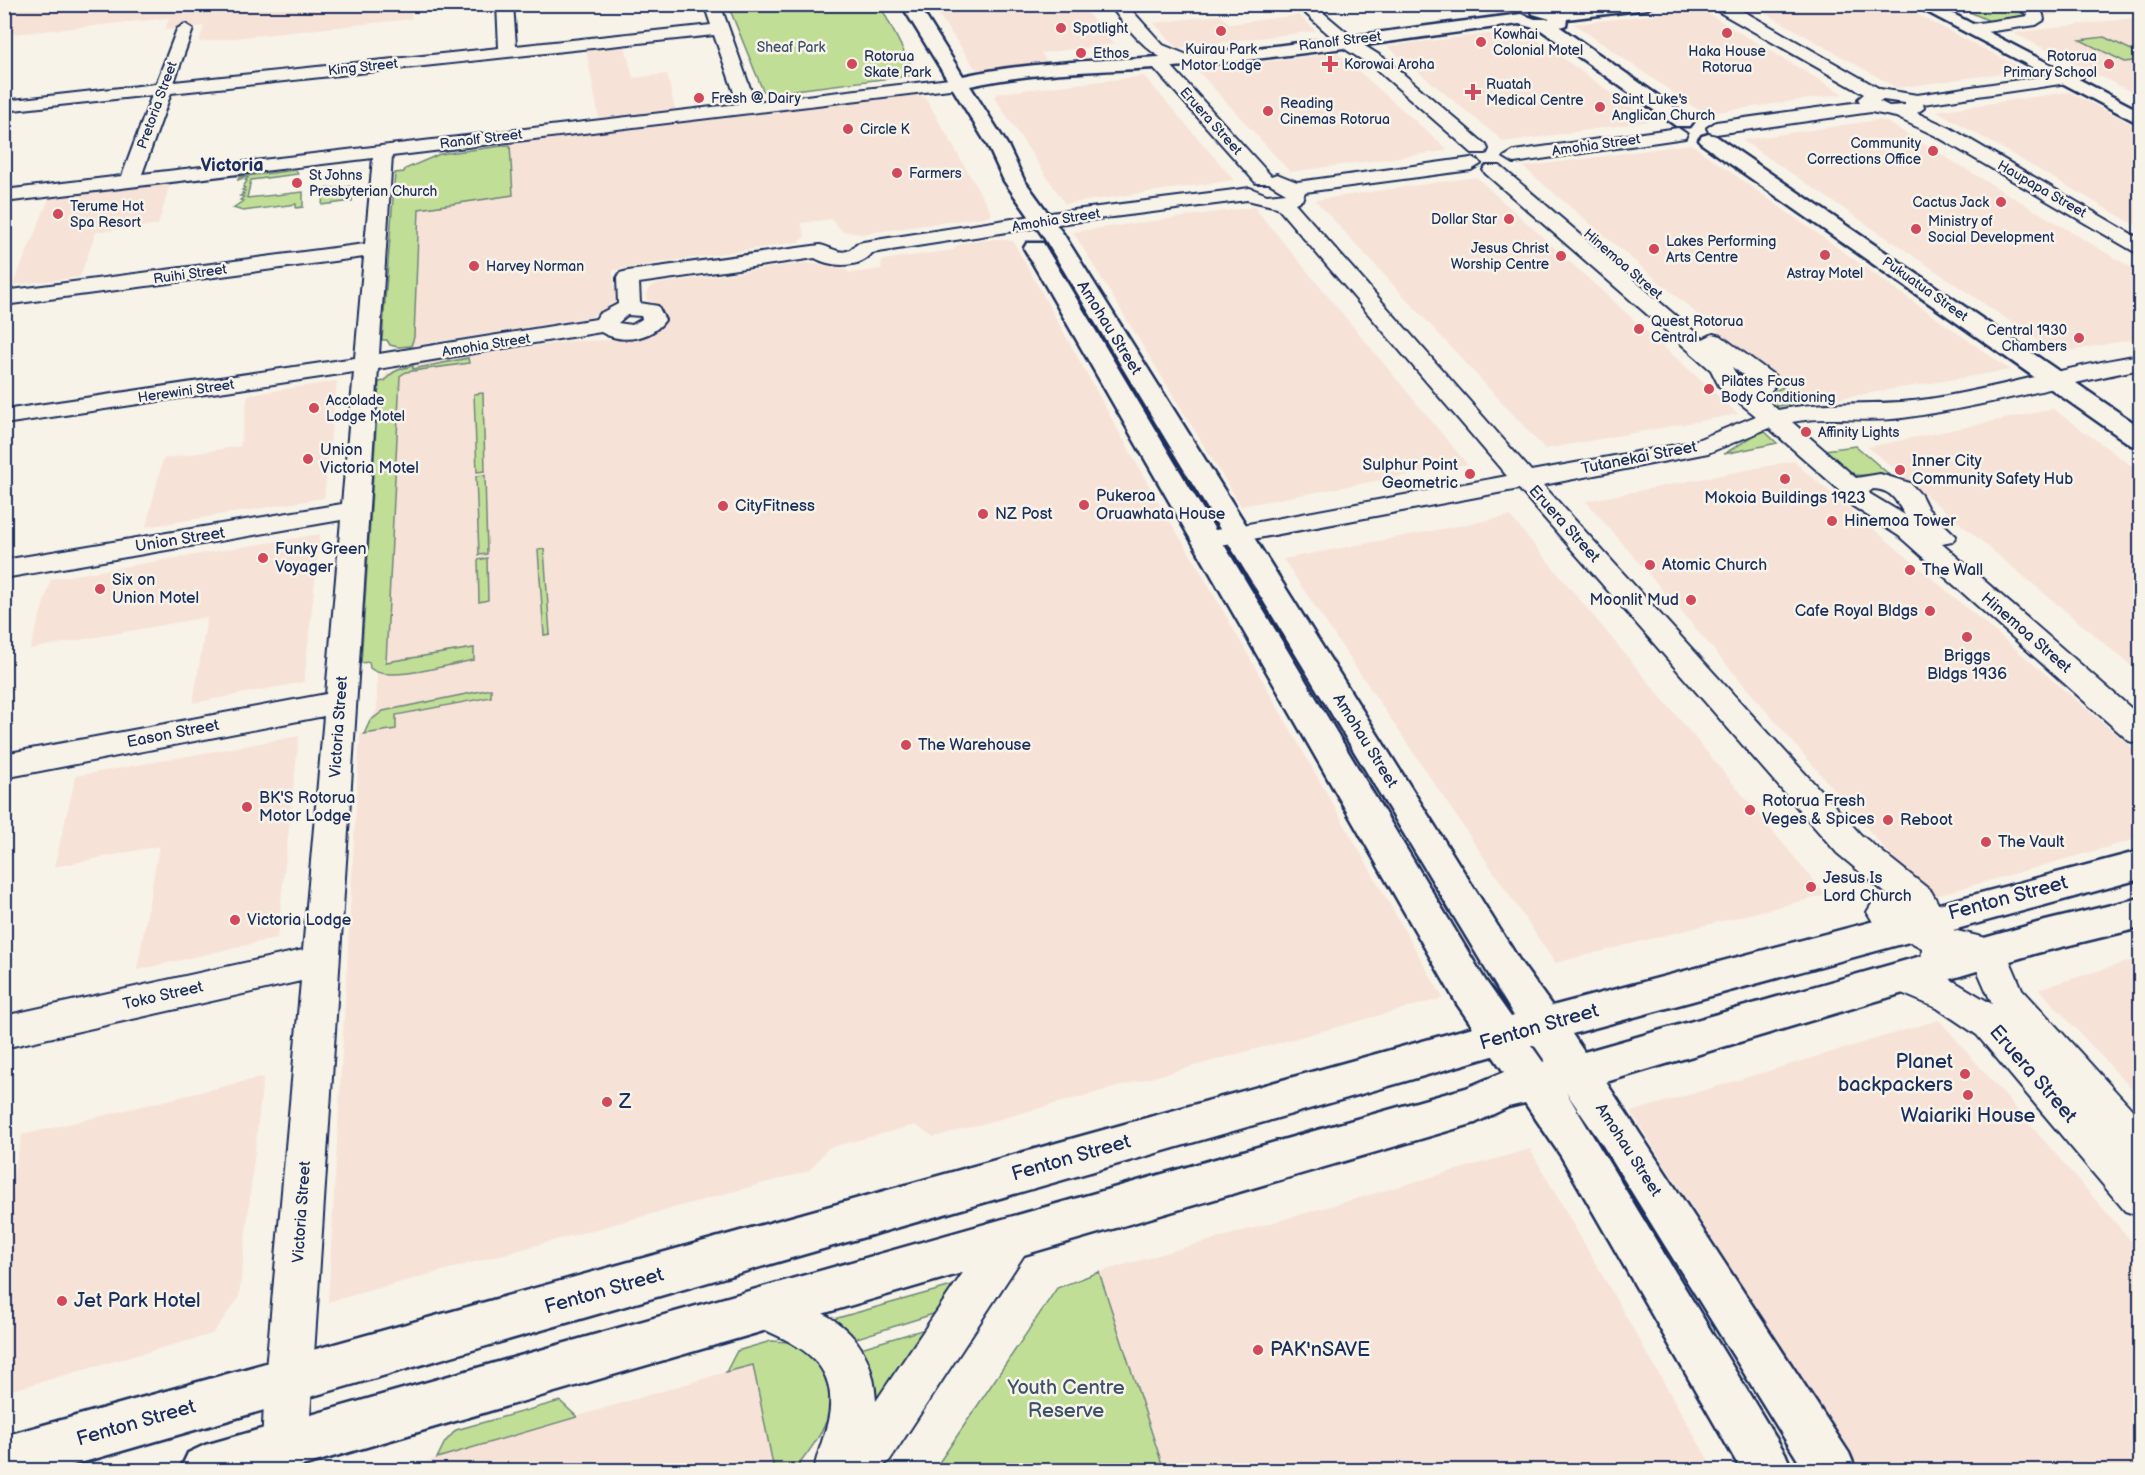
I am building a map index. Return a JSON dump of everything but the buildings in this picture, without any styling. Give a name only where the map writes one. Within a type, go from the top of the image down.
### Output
[{"type":"main road","points":[[892,4],[905,30],[924,28]]},
{"type":"main road","name":"Amohau Street","points":[[909,4],[998,146],[1031,223]]},
{"type":"main road","points":[[1551,20],[1647,4]]},
{"type":"main road","points":[[1920,4],[1976,28]]},
{"type":"main road","points":[[1939,4],[1976,28],[2140,118]]},
{"type":"main road","points":[[1526,11],[1551,20],[1681,128]]},
{"type":"main road","name":"Ranolf Street","points":[[958,83],[980,77],[1036,70],[1159,63],[1360,38],[1526,11]]},
{"type":"main road","name":"Ranolf Street","points":[[958,83],[986,85],[1127,70],[1159,63]]},
{"type":"main road","points":[[926,67],[957,116]]},
{"type":"main road","points":[[2069,78],[2140,109]]},
{"type":"main road","name":"Amohia Street","points":[[1681,128],[1701,122],[1713,134]]},
{"type":"main road","name":"Pukuatua Street","points":[[1713,134],[2140,439]]},
{"type":"main road","name":"Amohau Street","points":[[989,171],[1031,223],[1221,538],[1508,974],[1523,1030],[1556,1078],[1617,1131],[1832,1470]]},
{"type":"main road","name":"Fenton Street","points":[[205,1470],[1475,1104],[1499,1091],[1556,1078],[1911,940],[2140,865]]},
{"type":"main road","name":"Fenton Street","points":[[4,1461],[1523,1030],[1911,940],[1989,953],[2037,938],[2140,914]]},
{"type":"main road","name":"Amohau Street","points":[[1556,1078],[1576,1142],[1768,1470]]},
{"type":"street","points":[[505,4],[508,52]]},
{"type":"street","points":[[712,4],[748,108]]},
{"type":"street","points":[[1099,4],[1139,50],[1139,58],[1133,64]]},
{"type":"street","name":"Eruera Street","points":[[1117,4],[1157,49],[1184,60]]},
{"type":"street","points":[[1304,4],[1360,38]]},
{"type":"street","points":[[1323,4],[1360,38],[1381,64],[1475,156],[1506,165]]},
{"type":"street","points":[[1713,4],[1733,9],[1874,100]]},
{"type":"street","points":[[1976,28],[2036,20],[2036,15],[2023,4]]},
{"type":"street","name":"Pretoria Street","points":[[130,181],[185,29]]},
{"type":"street","name":"King Street","points":[[4,106],[721,29]]},
{"type":"street","name":"Eruera Street","points":[[1159,63],[1257,187]]},
{"type":"street","name":"Ranolf Street","points":[[4,196],[748,108],[926,67],[958,83]]},
{"type":"street","name":"Amohia Street","points":[[1713,134],[1874,100],[1906,108],[2069,78]]},
{"type":"street","name":"Haupapa Street","points":[[1906,108],[2140,247]]},
{"type":"street","name":"Amohia Street","points":[[1506,165],[1681,128]]},
{"type":"street","name":"Victoria Street","points":[[285,1447],[288,1380],[383,151]]},
{"type":"street","name":"Amohia Street","points":[[367,364],[606,324],[618,332],[633,332],[648,326],[654,320],[650,311],[629,308],[628,278],[820,251],[825,256],[842,259],[857,255],[863,248],[1257,187],[1265,201],[1289,194],[1475,156]]},
{"type":"street","name":"Hinemoa Street","points":[[1506,165],[1740,363],[1767,381],[1761,388],[1738,389]]},
{"type":"street","name":"Hinemoa Street","points":[[1506,165],[1721,367],[1728,381],[1855,490],[1860,499],[1909,530],[2140,733]]},
{"type":"street","name":"Eruera Street","points":[[1289,194],[1524,479],[1849,844],[1919,901],[1911,940]]},
{"type":"street","name":"Ruihi Street","points":[[4,298],[375,249]]},
{"type":"street","name":"Tutanekai Street","points":[[1221,538],[1524,479],[1700,448],[1756,423],[1812,411],[1897,412],[2041,386],[2056,380],[2140,362]]},
{"type":"street","name":"Herewini Street","points":[[4,417],[367,364]]},
{"type":"street","name":"Hinemoa Street","points":[[1855,490],[1860,485],[1877,482],[1889,484],[1904,491],[1925,521],[2140,705]]},
{"type":"street","name":"Union Street","points":[[4,569],[355,510]]},
{"type":"street","name":"Eason Street","points":[[4,766],[341,702]]},
{"type":"street","name":"Eruera Street","points":[[1849,844],[1946,993],[1971,1007],[1990,1024],[2140,1197]]},
{"type":"street","name":"Eruera Street","points":[[1989,953],[1996,975],[2009,1000],[2140,1146]]},
{"type":"street","name":"Toko Street","points":[[4,1032],[321,961]]},
{"type":"street","points":[[845,1470],[874,1444],[1011,1238]]},
{"type":"street","points":[[766,1309],[809,1327],[843,1357],[853,1379],[853,1409],[837,1470]]},
{"type":"shaded area","points":[[2140,4],[2027,18],[2012,5]]},
{"type":"shaded area","points":[[5,5],[412,5],[411,19],[199,42],[204,26],[165,30],[169,18],[5,35]]},
{"type":"shaded area","points":[[932,5],[1007,5],[1011,12],[1080,5],[1114,44],[1041,53],[1047,62],[983,70],[975,68]]},
{"type":"shaded area","points":[[1751,5],[1899,5],[2025,70],[1897,88]]},
{"type":"shaded area","points":[[1700,9],[1843,94],[1704,114],[1574,24]]},
{"type":"shaded area","points":[[1220,15],[1230,24],[1299,15],[1316,31],[1177,48],[1154,23]]},
{"type":"shaded area","name":"Rotorua Primary School","points":[[2140,17],[2140,96],[2013,33]]},
{"type":"shaded area","points":[[1524,30],[1650,121],[1504,142],[1387,46]]},
{"type":"shaded area","points":[[625,46],[633,78],[667,74],[675,109],[599,118],[586,50]]},
{"type":"shaded area","points":[[1338,53],[1446,148],[1445,151],[1290,172],[1197,70]]},
{"type":"shaded area","points":[[1144,76],[1234,180],[1065,204],[994,97],[998,93]]},
{"type":"shaded area","points":[[2069,92],[2140,128],[2140,228],[1937,111]]},
{"type":"shaded area","points":[[916,95],[925,97],[992,214],[990,216],[861,234],[842,231],[831,219],[801,223],[805,237],[799,242],[613,270],[616,302],[590,317],[411,346],[414,337],[419,209],[512,195],[510,144]]},
{"type":"shaded area","points":[[1878,120],[1887,122],[2140,273],[2140,338],[2064,352],[2051,349],[1742,140]]},
{"type":"shaded area","points":[[1691,144],[2010,370],[1804,404],[1523,167]]},
{"type":"shaded area","points":[[1476,177],[1738,414],[1545,449],[1315,200]]},
{"type":"shaded area","points":[[170,184],[158,225],[96,232],[80,277],[13,285],[49,199]]},
{"type":"shaded area","points":[[1254,207],[1467,464],[1241,506],[1073,232]]},
{"type":"shaded area","points":[[996,239],[1013,241],[1158,502],[1197,565],[1443,998],[934,1137],[915,1125],[828,1148],[809,1171],[328,1302],[360,734],[364,733],[377,709],[377,674],[370,668],[369,662],[364,662],[382,381],[387,373],[413,364],[572,341],[615,340],[653,334],[662,328],[665,316],[657,304],[647,300],[646,294],[650,287],[657,284],[805,263],[843,268],[850,273],[881,269],[882,261],[888,259],[954,250],[955,247],[964,243]]},
{"type":"shaded area","points":[[337,381],[324,498],[146,527],[163,459],[240,446],[248,395]]},
{"type":"shaded area","points":[[2053,409],[2140,472],[2140,673],[1868,447]]},
{"type":"shaded area","points":[[1793,461],[2140,754],[2140,838],[1927,898],[1586,501]]},
{"type":"shaded area","points":[[1510,516],[1826,895],[1555,963],[1283,559]]},
{"type":"shaded area","points":[[320,534],[304,682],[193,703],[207,617],[30,649],[51,579]]},
{"type":"shaded area","points":[[299,736],[277,938],[137,970],[159,846],[54,867],[76,776]]},
{"type":"shaded area","points":[[2140,958],[2140,1098],[2039,989]]},
{"type":"shaded area","points":[[1939,1020],[2140,1251],[2140,1470],[1860,1470],[1631,1112]]},
{"type":"shaded area","points":[[263,1077],[239,1298],[212,1334],[5,1392],[5,1212],[22,1135]]},
{"type":"shaded area","points":[[1530,1149],[1714,1470],[1164,1470],[1099,1272]]},
{"type":"shaded area","points":[[753,1364],[774,1470],[397,1470],[726,1372]]},
{"type":"green space","name":"Sheaf Park","points":[[728,5],[880,5],[916,75],[770,93],[763,91]]},
{"type":"green space","points":[[1954,5],[2012,5],[2027,18],[1992,22]]},
{"type":"green space","points":[[2104,37],[2140,54],[2140,60],[2125,62],[2080,40]]},
{"type":"green space","points":[[510,145],[513,195],[419,209],[414,337],[411,346],[398,347],[390,345],[387,340],[382,340],[395,173],[404,172],[405,169],[440,154]]},
{"type":"green space","points":[[296,170],[298,174],[251,180],[247,198],[303,192],[303,207],[296,208],[296,204],[243,211],[233,208],[243,201],[240,200],[244,197],[240,196],[244,194],[242,193],[245,191],[242,190],[248,178],[238,180],[239,177]]},
{"type":"green space","points":[[353,186],[352,201],[322,205],[324,189]]},
{"type":"green space","points":[[468,358],[469,363],[406,372],[400,376],[386,662],[474,648],[474,660],[404,674],[378,672],[370,668],[369,662],[361,663],[379,382],[385,381],[394,372],[405,368],[413,366],[413,369]]},
{"type":"green space","points":[[1783,387],[1801,402],[1774,407],[1763,397]]},
{"type":"green space","points":[[483,393],[485,471],[477,472],[474,394]]},
{"type":"green space","points":[[1763,430],[1777,443],[1724,454]]},
{"type":"green space","points":[[1856,446],[1891,476],[1854,475],[1824,450]]},
{"type":"green space","points":[[485,475],[487,554],[479,555],[476,476]]},
{"type":"green space","points":[[544,549],[550,634],[544,635],[538,550]]},
{"type":"green space","points":[[487,558],[488,600],[479,602],[478,560]]},
{"type":"green space","points":[[491,689],[491,697],[396,715],[396,729],[364,734],[370,721],[383,711]]},
{"type":"green space","name":"Youth Centre Reserve","points":[[1099,1272],[1164,1470],[934,1470],[1057,1288]]},
{"type":"green space","points":[[966,1282],[949,1309],[851,1340],[834,1319]]},
{"type":"green space","points":[[935,1326],[876,1403],[854,1350]]},
{"type":"green space","points":[[771,1341],[805,1343],[823,1366],[830,1383],[832,1397],[825,1423],[819,1436],[795,1470],[774,1470],[753,1365],[726,1372],[737,1351]]},
{"type":"green space","points":[[560,1401],[577,1417],[437,1458],[445,1442],[456,1430]]},
{"type":"place","name":"Spotlight","points":[[1061,28]]},
{"type":"place","name":"Kuirau Park Motor Lodge","points":[[1221,31]]},
{"type":"place","name":"Haka House Rotorua","points":[[1727,33]]},
{"type":"place","name":"Kowhai Colonial Motel","points":[[1481,42]]},
{"type":"place","name":"Ethos","points":[[1081,53]]},
{"type":"place","name":"Rotorua Skate Park","points":[[852,64]]},
{"type":"place","name":"Korowai Aroha","points":[[1330,64]]},
{"type":"place","name":"Rotorua Primary School","points":[[2109,64]]},
{"type":"place","name":"Ruatah Medical Centre","points":[[1473,92]]},
{"type":"place","name":"Fresh @ Dairy","points":[[699,98]]},
{"type":"place","name":"Saint Luke's Anglican Church","points":[[1600,107]]},
{"type":"place","name":"Reading Cinemas Rotorua","points":[[1268,111]]},
{"type":"place","name":"Circle K","points":[[848,129]]},
{"type":"place","name":"Community Corrections Office","points":[[1933,151]]},
{"type":"place","name":"Farmers","points":[[897,173]]},
{"type":"place","name":"St Johns Presbyterian Church","points":[[297,183]]},
{"type":"place","name":"Cactus Jack","points":[[2001,202]]},
{"type":"place","name":"Terume Hot Spa Resort","points":[[58,214]]},
{"type":"place","name":"Dollar Star","points":[[1509,219]]},
{"type":"place","name":"Ministry of Social Development","points":[[1916,229]]},
{"type":"place","name":"Lakes Performing Arts Centre","points":[[1654,249]]},
{"type":"place","name":"Astray Motel","points":[[1825,255]]},
{"type":"place","name":"Jesus Christ Worship Centre","points":[[1561,256]]},
{"type":"place","name":"Harvey Norman","points":[[474,266]]},
{"type":"place","name":"Quest Rotorua Central","points":[[1639,329]]},
{"type":"place","name":"Central 1930 Chambers","points":[[2079,338]]},
{"type":"place","name":"Pilates Focus Body Conditioning","points":[[1709,389]]},
{"type":"place","name":"Accolade Lodge Motel","points":[[314,408]]},
{"type":"place","name":"Affinity Lights","points":[[1806,432]]},
{"type":"place","name":"Union Victoria Motel","points":[[308,459]]},
{"type":"place","name":"Inner City Community Safety Hub","points":[[1900,470]]},
{"type":"place","name":"Sulphur Point Geometric","points":[[1470,474]]},
{"type":"place","name":"Mokoia Buildings 1923","points":[[1785,479]]},
{"type":"place","name":"Pukeroa Oruawhata House","points":[[1084,505]]},
{"type":"place","name":"CityFitness","points":[[723,506]]},
{"type":"place","name":"NZ Post","points":[[983,514]]},
{"type":"place","name":"Hinemoa Tower","points":[[1832,521]]},
{"type":"place","name":"Funky Green Voyager","points":[[263,558]]},
{"type":"place","name":"Atomic Church","points":[[1650,565]]},
{"type":"place","name":"The Wall","points":[[1910,570]]},
{"type":"place","name":"Six on Union Motel","points":[[100,589]]},
{"type":"place","name":"Moonlit Mud","points":[[1691,600]]},
{"type":"place","name":"Cafe Royal Bldgs","points":[[1930,611]]},
{"type":"place","name":"Briggs Bldgs 1936","points":[[1967,637]]},
{"type":"place","name":"The Warehouse","points":[[906,745]]},
{"type":"place","name":"BK'S Rotorua Motor Lodge","points":[[247,807]]},
{"type":"place","name":"Rotorua Fresh Veges & Spices","points":[[1750,810]]},
{"type":"place","name":"Reboot","points":[[1888,820]]},
{"type":"place","name":"The Vault","points":[[1986,842]]},
{"type":"place","name":"Jesus Is Lord Church","points":[[1811,887]]},
{"type":"place","name":"Victoria Lodge","points":[[235,920]]},
{"type":"place","name":"Planet backpackers","points":[[1965,1074]]},
{"type":"place","name":"Waiariki House","points":[[1968,1095]]},
{"type":"place","name":"Z","points":[[607,1102]]},
{"type":"place","name":"Jet Park Hotel","points":[[62,1301]]},
{"type":"place","name":"PAK'nSAVE","points":[[1258,1350]]},
{"type":"district","name":"Victoria","points":[[232,165]]}]
